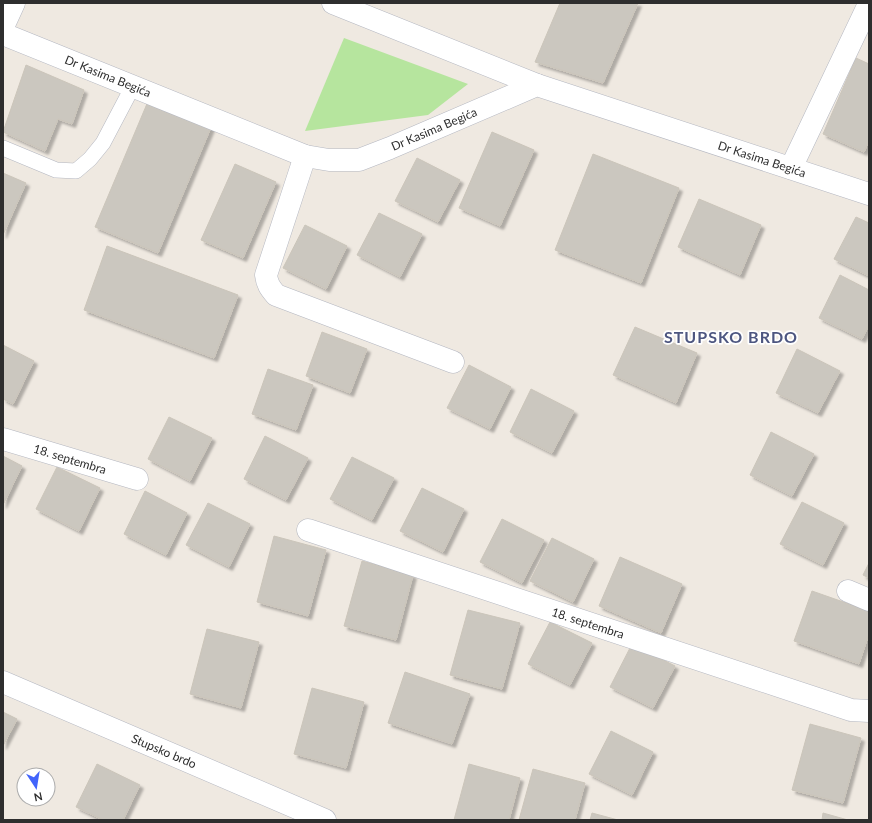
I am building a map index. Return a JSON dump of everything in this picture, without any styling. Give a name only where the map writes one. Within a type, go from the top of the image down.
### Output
[{"type":"street","points":[[3,27],[14,3]]},
{"type":"street","points":[[333,3],[538,85]]},
{"type":"street","points":[[791,168],[869,4]]},
{"type":"street","name":"Dr Kasima Begića","points":[[3,34],[305,156],[329,160],[359,160],[538,85],[869,194]]},
{"type":"street","points":[[305,156],[266,275],[266,282],[269,288],[276,295],[453,362]]},
{"type":"street","name":"18. septembra","points":[[3,439],[137,479]]},
{"type":"street","name":"18. septembra","points":[[308,530],[851,710],[869,711]]},
{"type":"street","points":[[848,591],[869,600]]},
{"type":"street","name":"Stupsko brdo","points":[[3,682],[325,820]]},
{"type":"lane","points":[[3,148],[56,170],[76,171],[90,159],[103,143],[133,86]]},
{"type":"green space","points":[[344,38],[468,84],[428,115],[305,131]]},
{"type":"building","points":[[560,3],[638,3],[603,83],[535,62]]},
{"type":"building","points":[[856,58],[869,64],[869,141],[864,152],[823,134]]},
{"type":"building","points":[[26,65],[84,90],[72,124],[58,119],[45,151],[3,132]]},
{"type":"building","points":[[149,99],[212,125],[158,253],[95,227]]},
{"type":"building","points":[[492,132],[534,150],[500,226],[459,208]]},
{"type":"building","points":[[593,154],[679,188],[641,283],[555,250]]},
{"type":"building","points":[[417,158],[460,180],[438,222],[395,201]]},
{"type":"building","points":[[235,164],[276,182],[243,258],[201,240]]},
{"type":"building","points":[[3,173],[26,183],[3,235]]},
{"type":"building","points":[[699,199],[761,225],[740,275],[678,247]]},
{"type":"building","points":[[379,213],[422,234],[400,277],[357,255]]},
{"type":"building","points":[[856,217],[869,223],[869,276],[834,259]]},
{"type":"building","points":[[305,225],[347,246],[326,289],[283,268]]},
{"type":"building","points":[[107,246],[238,295],[214,358],[84,310]]},
{"type":"building","points":[[840,275],[869,290],[869,325],[862,339],[819,318]]},
{"type":"building","points":[[635,327],[697,353],[676,403],[613,375]]},
{"type":"building","points":[[322,332],[367,349],[350,393],[306,376]]},
{"type":"building","points":[[3,345],[34,361],[13,404],[3,399]]},
{"type":"building","points":[[797,349],[840,371],[818,413],[776,393]]},
{"type":"building","points":[[469,365],[511,387],[490,429],[447,408]]},
{"type":"building","points":[[268,369],[313,385],[296,430],[252,414]]},
{"type":"building","points":[[531,389],[574,411],[552,453],[510,432]]},
{"type":"building","points":[[169,417],[212,438],[190,481],[148,459]]},
{"type":"building","points":[[771,432],[814,454],[792,496],[750,475]]},
{"type":"building","points":[[265,436],[308,458],[286,500],[244,479]]},
{"type":"building","points":[[3,456],[22,466],[3,505]]},
{"type":"building","points":[[352,457],[394,478],[372,520],[330,499]]},
{"type":"building","points":[[57,467],[100,488],[79,531],[36,509]]},
{"type":"building","points":[[422,488],[464,509],[443,552],[400,531]]},
{"type":"building","points":[[145,491],[187,513],[166,555],[124,534]]},
{"type":"building","points":[[802,502],[844,523],[823,565],[780,544]]},
{"type":"building","points":[[208,503],[250,524],[229,567],[186,545]]},
{"type":"building","points":[[502,519],[544,540],[522,583],[480,562]]},
{"type":"building","points":[[274,536],[326,550],[308,616],[257,602]]},
{"type":"building","points":[[552,538],[594,559],[573,602],[530,581]]},
{"type":"building","points":[[620,557],[682,584],[661,633],[599,606]]},
{"type":"building","points":[[362,561],[413,575],[396,640],[344,626]]},
{"type":"building","points":[[869,563],[869,578],[863,575]]},
{"type":"building","points":[[812,591],[869,611],[869,634],[859,664],[794,641]]},
{"type":"building","points":[[468,610],[520,623],[502,689],[450,675]]},
{"type":"building","points":[[550,622],[592,643],[570,685],[528,664]]},
{"type":"building","points":[[207,629],[259,642],[241,708],[190,694]]},
{"type":"building","points":[[632,644],[675,666],[653,708],[610,687]]},
{"type":"building","points":[[405,672],[470,694],[452,744],[388,723]]},
{"type":"building","points":[[312,688],[364,702],[346,768],[294,754]]},
{"type":"building","points":[[3,712],[17,719],[3,746]]},
{"type":"building","points":[[810,724],[861,738],[843,803],[792,790]]},
{"type":"building","points":[[611,731],[653,752],[632,795],[589,774]]},
{"type":"building","points":[[97,764],[140,785],[123,820],[103,820],[76,807]]},
{"type":"building","points":[[469,764],[520,778],[509,820],[454,820]]},
{"type":"building","points":[[533,769],[585,783],[575,820],[519,820]]},
{"type":"building","points":[[592,813],[618,820],[590,820]]},
{"type":"building","points":[[823,813],[848,820],[822,820]]},
{"type":"district","name":"STUPSKO BRDO","points":[[731,336]]}]
